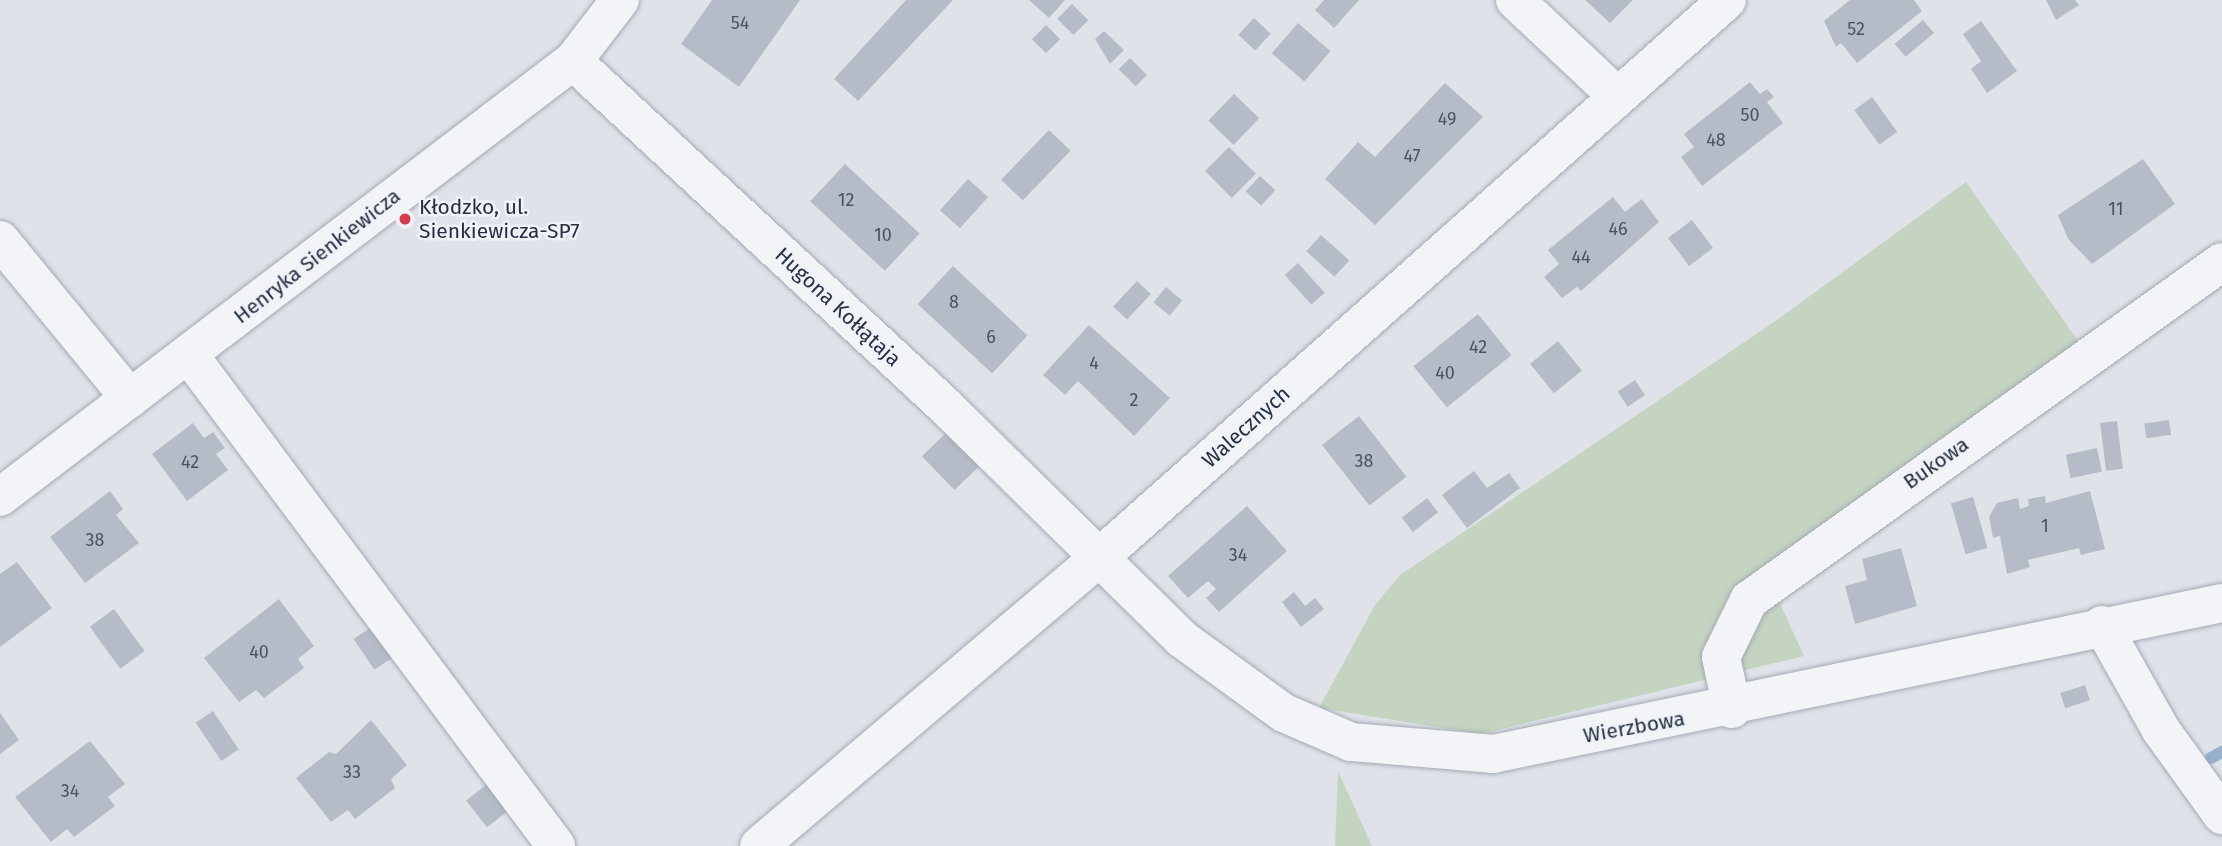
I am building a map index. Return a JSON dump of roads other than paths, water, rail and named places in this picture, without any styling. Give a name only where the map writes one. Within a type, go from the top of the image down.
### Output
[{"type":"street","name":"Henryka Sienkiewicza","points":[[0,497],[573,61],[620,0]]},
{"type":"street","points":[[1515,0],[1617,96]]},
{"type":"street","name":"Walecznych","points":[[759,846],[1101,556],[1727,0]]},
{"type":"street","name":"Hugona Kołłątaja","points":[[573,61],[1101,556]]},
{"type":"street","points":[[0,240],[130,398]]},
{"type":"street","name":"Bukowa","points":[[1732,709],[1721,657],[1749,600],[2222,262]]},
{"type":"street","points":[[189,355],[556,846]]},
{"type":"street","name":"Wierzbowa","points":[[1101,556],[1182,639],[1284,713],[1351,743],[1493,754],[1732,709],[2102,625],[2222,603]]},
{"type":"street","points":[[2102,625],[2161,730],[2222,815]]},
{"type":"waterway","points":[[2211,758],[2222,752]]},
{"type":"place","name":"Kłodzko, ul. Sienkiewicza-SP7","points":[[405,219]]}]
